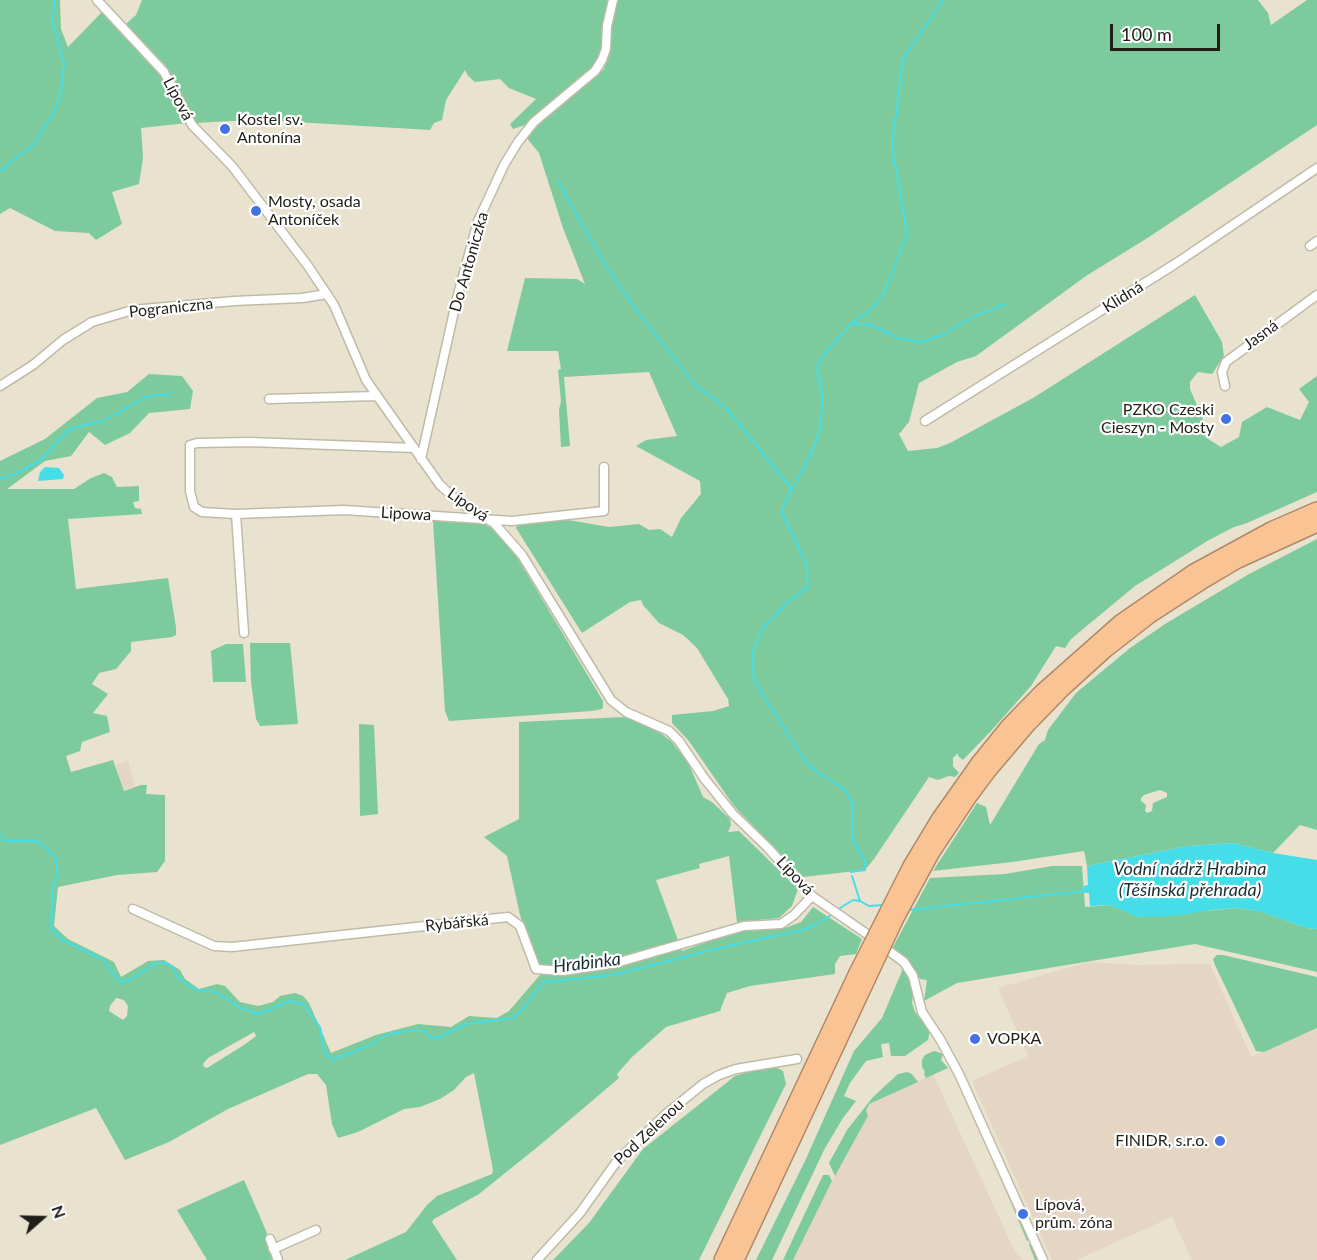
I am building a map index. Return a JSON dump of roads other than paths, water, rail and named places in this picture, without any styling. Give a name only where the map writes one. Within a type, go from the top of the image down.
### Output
[{"type":"highway","points":[[722,1260],[861,977],[932,852],[968,798],[1009,726],[1042,692],[1120,623],[1156,597],[1194,572],[1262,535],[1317,510]]},
{"type":"highway","points":[[984,767],[1050,701],[1124,635],[1203,580],[1272,543],[1317,524]]},
{"type":"highway","points":[[736,1260],[861,977]]},
{"type":"street","name":"Lípová","points":[[97,0],[164,72],[192,125],[232,166],[327,294],[366,380],[440,485],[459,502],[494,523],[522,555],[611,700],[626,712],[669,731],[679,741],[704,778],[732,813],[812,896],[867,934]]},
{"type":"street","name":"Do Antoniczka","points":[[421,459],[478,221],[504,165],[527,130],[595,70],[602,60],[613,0]]},
{"type":"street","name":"Klidná","points":[[925,422],[1175,264],[1317,168]]},
{"type":"street","name":"Pograniczna","points":[[0,386],[92,322],[132,310],[302,298],[327,294]]},
{"type":"street","name":"Jasná","points":[[1225,386],[1222,372],[1226,362],[1317,295]]},
{"type":"street","points":[[269,399],[376,396]]},
{"type":"street","name":"Lipowa","points":[[414,448],[250,442],[197,443],[190,445],[190,491],[194,507],[202,512],[236,514],[344,510],[512,521],[604,511],[604,467]]},
{"type":"street","points":[[236,514],[244,633]]},
{"type":"street","name":"Rybářská","points":[[133,909],[214,946],[232,947],[508,917],[520,926],[536,969],[563,971],[616,963],[744,926],[781,924],[794,915],[812,896]]},
{"type":"street","points":[[889,951],[904,962],[913,976],[922,1012],[959,1074],[1044,1260]]},
{"type":"street","name":"Pod Zelenou","points":[[537,1260],[580,1213],[617,1161],[666,1113],[703,1084],[736,1068],[797,1059]]},
{"type":"street","points":[[273,1249],[316,1230]]},
{"type":"street","points":[[270,1239],[278,1260]]},
{"type":"water","points":[[45,467],[59,468],[64,475],[63,479],[38,481],[40,472]]},
{"type":"water","name":"Vodní nádrž Hrabina (Těšínská přehrada)","points":[[1233,843],[1273,853],[1317,860],[1317,929],[1307,928],[1259,911],[1236,908],[1174,916],[1137,917],[1110,905],[1090,906],[1089,893],[1084,893],[1084,886],[1088,885],[1087,866],[1188,846]]},
{"type":"waterway","name":"Hrabinka","points":[[0,171],[34,144],[55,110],[62,87],[64,63],[52,21],[55,0]]},
{"type":"waterway","points":[[851,872],[865,870],[865,861],[853,840],[852,802],[845,789],[818,773],[805,760],[754,681],[752,655],[761,630],[790,600],[808,587],[807,565],[782,512],[813,450],[820,430],[823,400],[817,368],[821,358],[852,323],[871,310],[883,295],[907,234],[892,146],[903,59],[943,0]]},
{"type":"waterway","points":[[558,181],[601,258],[635,308],[695,385],[725,407],[792,489]]},
{"type":"waterway","points":[[852,323],[871,325],[898,338],[921,342],[940,336],[975,316],[1005,304]]},
{"type":"waterway","points":[[0,479],[41,460],[69,429],[103,421],[148,396],[170,394]]},
{"type":"waterway","name":"Hrabinka","points":[[0,834],[5,841],[39,841],[56,858],[57,874],[53,887],[51,928],[61,939],[103,960],[120,982],[132,979],[156,963],[165,963],[173,967],[178,978],[196,990],[216,992],[240,1008],[259,1014],[289,1001],[303,1004],[320,1027],[324,1051],[332,1060],[368,1046],[386,1035],[405,1031],[424,1031],[431,1038],[440,1037],[466,1024],[512,1018],[520,1012],[544,982],[613,975],[719,948],[803,930],[833,914]]},
{"type":"waterway","points":[[852,876],[860,901]]},
{"type":"waterway","name":"Hrabinka","points":[[909,910],[1085,891]]},
{"type":"waterway","name":"Hrabinka","points":[[837,910],[853,900],[869,906],[884,905]]},
{"type":"place","name":"Kostel sv. Antonína","points":[[225,129]]},
{"type":"place","name":"Mosty, osada Antoníček","points":[[256,211]]},
{"type":"place","name":"PZKO Czeski Cieszyn - Mosty","points":[[1226,419]]},
{"type":"place","name":"VOPKA","points":[[975,1039]]},
{"type":"place","name":"FINIDR, s.r.o.","points":[[1220,1141]]},
{"type":"place","name":"Lípová, prům. zóna","points":[[1023,1214]]}]
